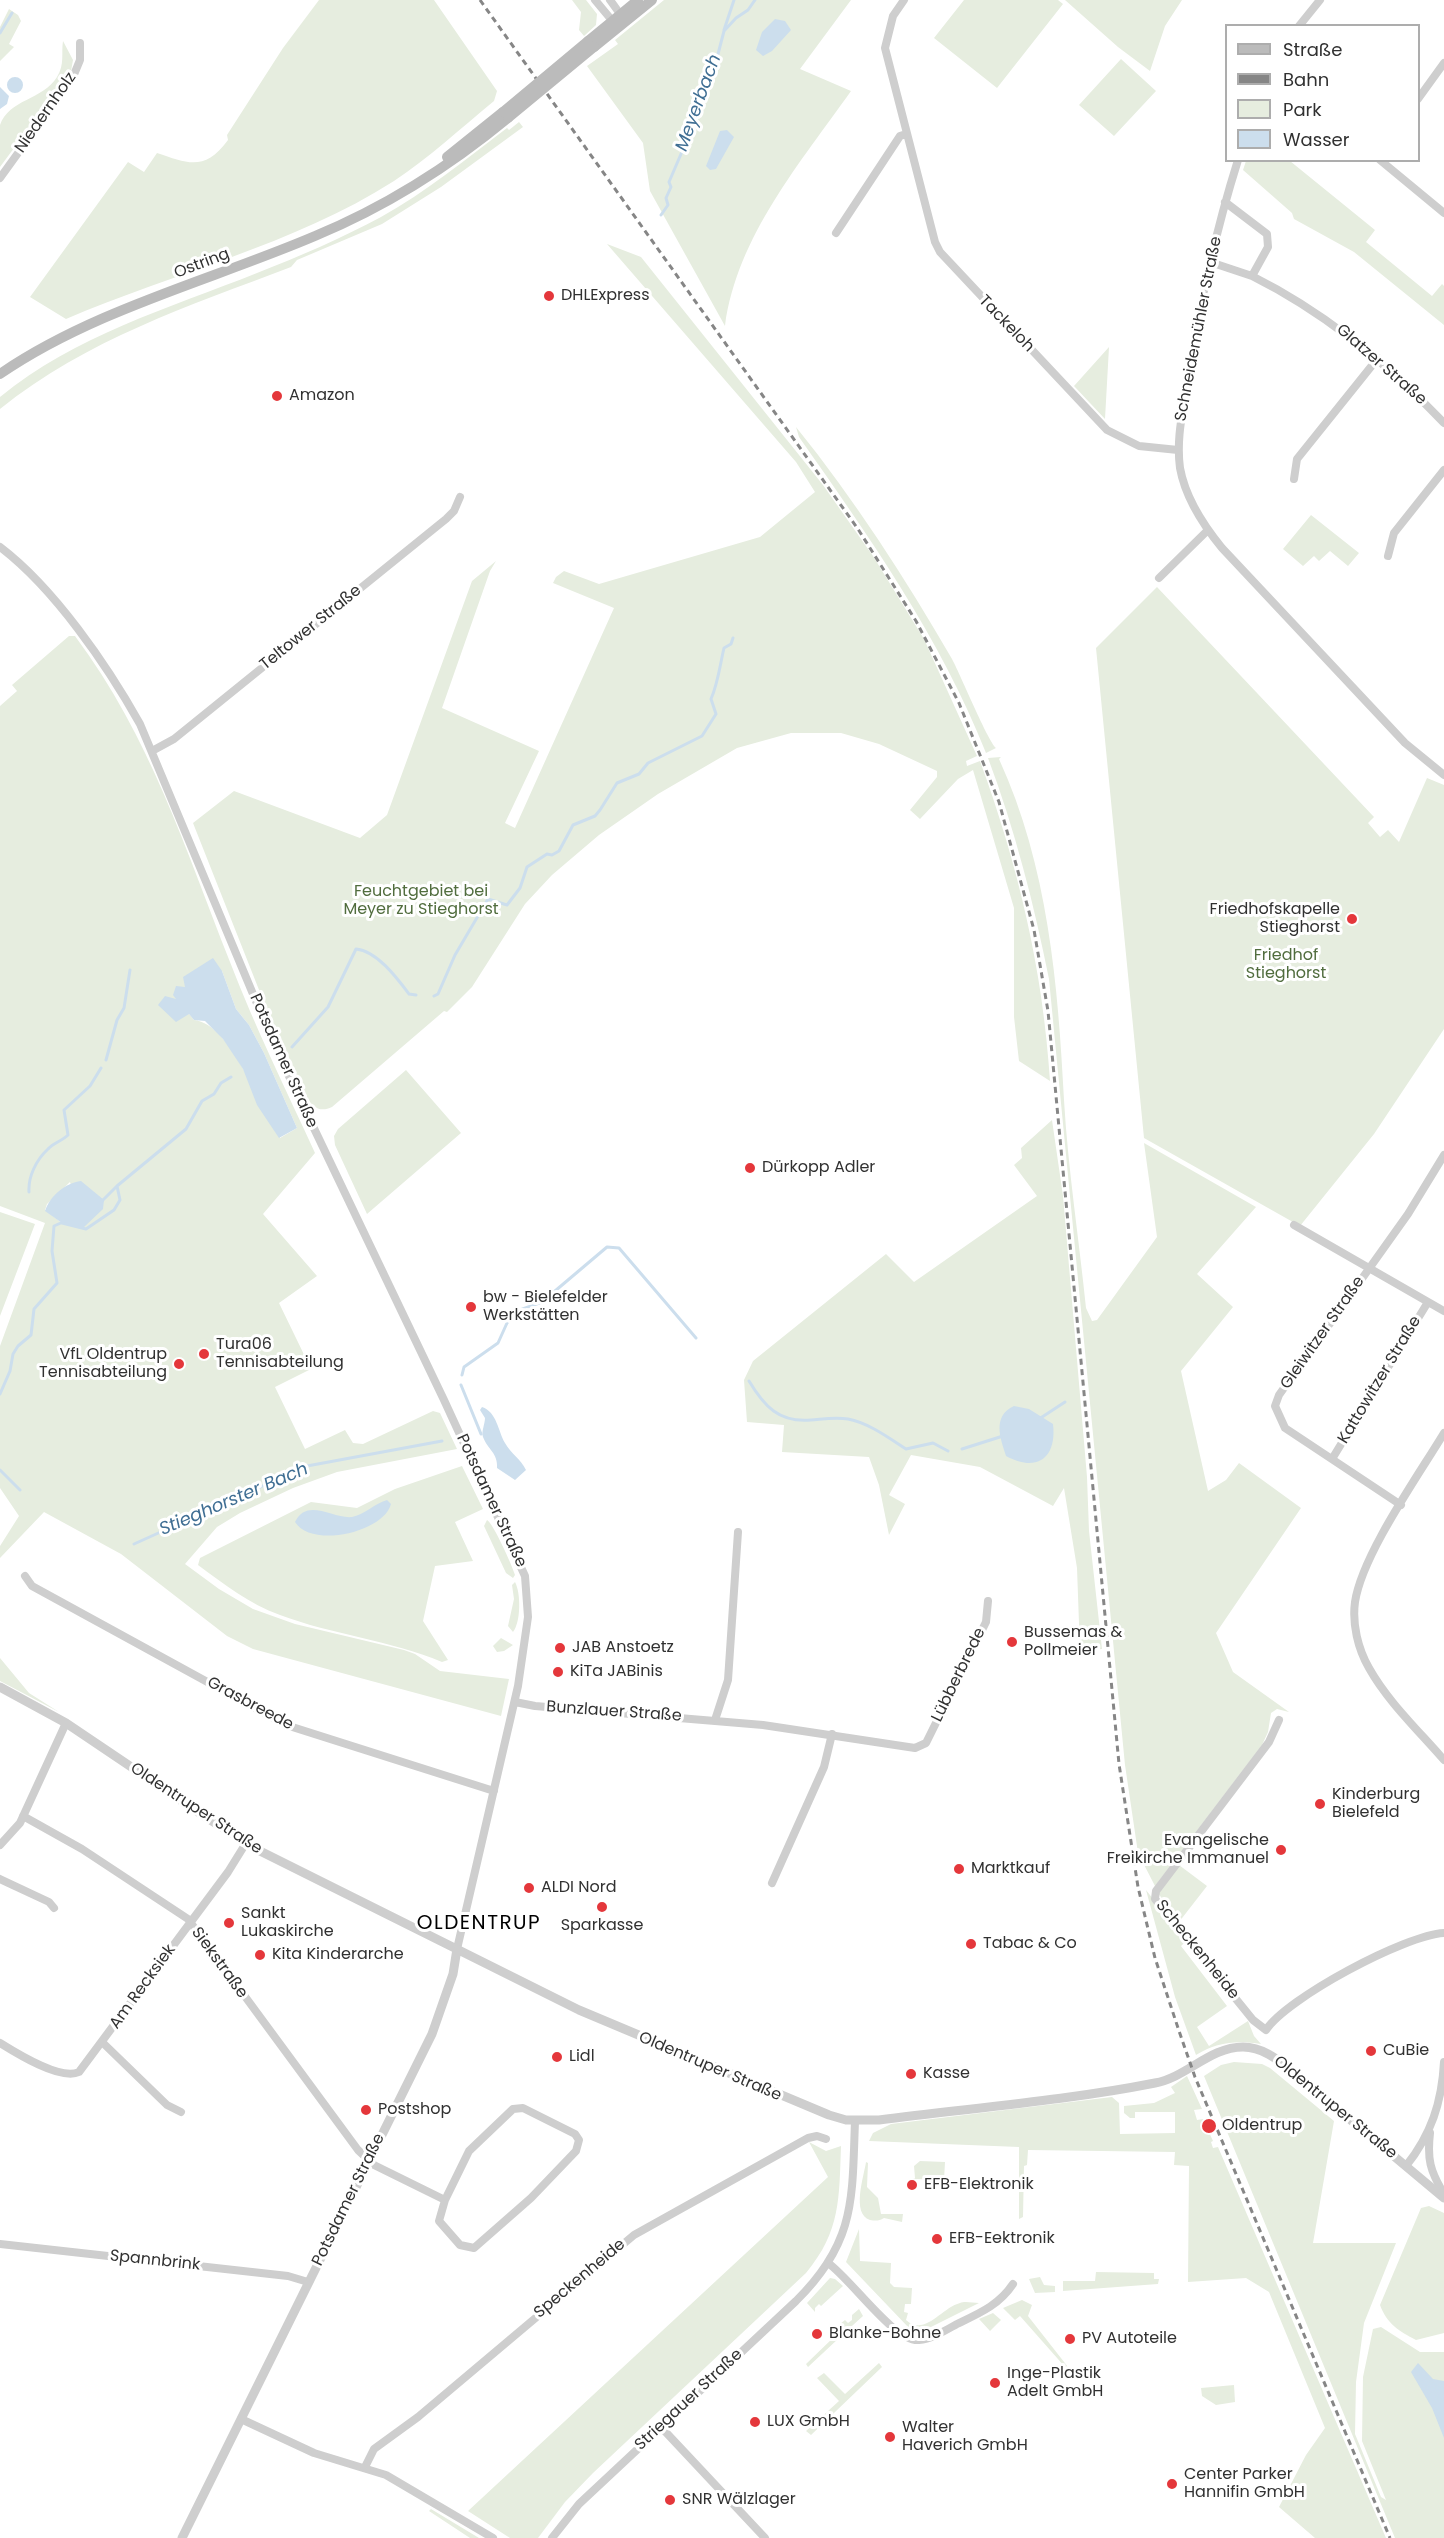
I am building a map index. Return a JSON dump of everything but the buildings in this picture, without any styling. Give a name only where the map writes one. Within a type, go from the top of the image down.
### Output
[{"type":"main road","name":"Ostring","points":[[619,22],[638,0]]},
{"type":"main road","name":"Ostring","points":[[0,374],[78,331],[316,236],[374,208],[416,183],[505,115],[619,22],[652,0]]},
{"type":"street","points":[[595,0],[619,22]]},
{"type":"street","points":[[610,0],[619,22]]},
{"type":"street","name":"Tackeloh","points":[[904,0],[893,16],[887,31],[885,48],[935,242],[951,266],[1107,430],[1139,446],[1178,450]]},
{"type":"street","points":[[1301,24],[1320,0]]},
{"type":"street","name":"Niedernholz","points":[[0,178],[73,77],[80,60],[80,44]]},
{"type":"street","points":[[1420,98],[1444,63]]},
{"type":"street","points":[[836,233],[900,136],[906,134]]},
{"type":"street","name":"Schneidemühler Straße","points":[[1237,162],[1210,262],[1196,328],[1178,450],[1184,481],[1208,530],[1405,743],[1444,774]]},
{"type":"street","points":[[1382,162],[1444,213]]},
{"type":"street","points":[[1225,202],[1268,237],[1268,247],[1252,276]]},
{"type":"street","name":"Glatzer Straße","points":[[1210,262],[1252,276],[1334,323],[1378,358],[1444,423]]},
{"type":"street","points":[[1294,479],[1297,459],[1378,358]]},
{"type":"street","points":[[1388,556],[1394,533],[1444,470]]},
{"type":"street","name":"Teltower Straße","points":[[152,751],[174,739],[446,519],[454,511],[460,497]]},
{"type":"street","points":[[1159,578],[1208,530]]},
{"type":"street","name":"Potsdamer Straße","points":[[0,547],[33,579],[88,645],[122,694],[152,751],[276,1048],[521,1565],[527,1590],[528,1617],[515,1702],[469,1888],[453,1974],[434,2028],[182,2538]]},
{"type":"street","name":"Gleiwitzer Straße","points":[[1401,1505],[1285,1428],[1275,1406],[1279,1395],[1407,1214],[1444,1155]]},
{"type":"street","points":[[1294,1225],[1444,1311]]},
{"type":"street","name":"Kattowitzer Straße","points":[[1332,1459],[1428,1302]]},
{"type":"street","points":[[1444,1433],[1361,1578],[1355,1603],[1355,1626],[1361,1650],[1370,1670],[1403,1714],[1444,1760]]},
{"type":"street","points":[[715,1720],[728,1680],[738,1532]]},
{"type":"street","name":"Grasbreede","points":[[25,1576],[32,1586],[286,1725],[494,1791]]},
{"type":"street","name":"Lübberbrede","points":[[922,1746],[986,1622],[988,1601]]},
{"type":"street","name":"Oldentruper Straße","points":[[0,1687],[66,1723],[246,1843],[579,2010],[803,2106],[838,2118],[855,2121],[996,2106],[1156,2083],[1182,2074],[1218,2052],[1244,2047],[1266,2053],[1282,2063],[1444,2196]]},
{"type":"street","name":"Bunzlauer Straße","points":[[515,1702],[535,1706],[715,1720],[832,1734],[908,1748],[922,1746]]},
{"type":"street","name":"Scheckenheide","points":[[1279,1720],[1269,1742],[1154,1895],[1245,2010],[1266,2030],[1282,2011],[1382,1952],[1414,1939],[1444,1933]]},
{"type":"street","points":[[0,1845],[15,1830],[23,1816],[66,1723]]},
{"type":"street","points":[[772,1882],[824,1767],[832,1734]]},
{"type":"street","name":"Siekstraße","points":[[23,1816],[82,1849],[184,1916],[295,2066],[369,2161]]},
{"type":"street","name":"Am Recksiek","points":[[0,2043],[52,2069],[74,2074],[82,2069],[246,1843]]},
{"type":"street","points":[[0,1879],[49,1902],[54,1908]]},
{"type":"street","name":"Am Recksiek","points":[[102,2042],[166,2105],[181,2112]]},
{"type":"street","points":[[1406,2166],[1421,2147],[1431,2127],[1440,2099],[1444,2062]]},
{"type":"street","points":[[523,2108],[575,2133],[579,2140],[576,2151],[537,2192],[474,2248],[460,2245],[441,2225],[439,2214],[445,2200],[469,2151],[513,2109],[523,2108]]},
{"type":"street","name":"Striegauer Straße","points":[[552,2538],[579,2504],[796,2301],[828,2263],[848,2220],[853,2179],[855,2121]]},
{"type":"street","points":[[1431,2127],[1428,2157],[1435,2180],[1444,2196]]},
{"type":"street","name":"Speckenheide","points":[[365,2467],[374,2449],[418,2417],[634,2235],[808,2138],[817,2136],[826,2139]]},
{"type":"street","points":[[369,2161],[445,2200]]},
{"type":"street","name":"Spannbrink","points":[[0,2244],[288,2276],[308,2282]]},
{"type":"street","points":[[828,2263],[848,2278],[897,2331],[913,2340],[929,2338],[993,2307],[1013,2284]]},
{"type":"street","points":[[241,2419],[314,2453],[365,2467],[422,2494],[493,2538]]},
{"type":"street","points":[[660,2426],[765,2538]]},
{"type":"green space","points":[[319,0],[434,0],[497,91],[494,101],[432,153],[394,181],[316,223],[274,241],[66,319],[30,297],[128,162],[144,172],[157,153],[178,160],[196,162],[212,157],[220,150],[228,140],[227,135],[283,48]]},
{"type":"green space","points":[[572,0],[586,0],[597,14],[596,25],[584,36],[579,30],[581,12]]},
{"type":"green space","points":[[664,0],[851,0],[800,69],[851,91],[792,173],[757,231],[732,293],[725,326],[650,191],[643,143],[587,66],[618,44],[615,40]]},
{"type":"green space","points":[[964,0],[1058,0],[1063,4],[997,88],[934,38]]},
{"type":"green space","points":[[1065,0],[1182,0],[1165,26],[1150,71],[1118,47]]},
{"type":"green space","points":[[9,9],[18,15],[21,21],[9,44],[14,47],[0,61],[0,27]]},
{"type":"green space","points":[[63,41],[73,60],[71,71],[0,167],[0,125],[4,116],[18,104],[51,85],[62,63]]},
{"type":"green space","points":[[1121,59],[1156,91],[1114,136],[1079,105]]},
{"type":"green space","points":[[519,122],[523,127],[441,187],[382,224],[297,260],[291,267],[140,326],[68,363],[33,384],[0,409],[0,397],[29,375],[60,357],[123,325],[288,260],[366,225],[414,197],[507,128],[509,130]]},
{"type":"green space","points":[[1246,162],[1291,162],[1375,230],[1366,242],[1432,296],[1442,284],[1444,286],[1444,325],[1354,252],[1294,219],[1292,213],[1243,170]]},
{"type":"green space","name":"Feuchtgebiet bei Meyer zu Stieghorst","points":[[607,244],[641,257],[823,485],[873,556],[924,639],[977,756],[966,761],[967,766],[980,761],[1006,839],[1035,958],[1047,1040],[1050,1081],[1019,1061],[1014,1017],[1014,908],[973,770],[958,779],[920,819],[910,810],[937,777],[937,771],[879,744],[841,733],[791,733],[737,748],[658,794],[599,835],[552,875],[525,904],[472,987],[447,1012],[444,1011],[332,1107],[317,1108],[306,1096],[263,1000],[193,823],[234,791],[360,838],[387,815],[472,581],[496,561],[490,571],[442,708],[539,751],[505,823],[515,828],[614,608],[553,583],[556,577],[564,571],[599,584],[760,537],[815,492],[796,462]]},
{"type":"green space","points":[[1109,347],[1105,419],[1074,386]]},
{"type":"green space","points":[[796,427],[859,511],[916,599],[952,659],[996,748],[986,753],[947,669],[902,589],[799,437]]},
{"type":"green space","points":[[1311,515],[1359,553],[1348,566],[1330,551],[1319,561],[1314,556],[1303,566],[1283,549]]},
{"type":"green space","name":"Friedhof Stieghorst","points":[[1157,587],[1374,817],[1368,823],[1380,837],[1388,830],[1399,842],[1427,778],[1444,785],[1444,1029],[1374,1134],[1300,1226],[1144,1138],[1096,648]]},
{"type":"green space","points":[[69,636],[75,636],[102,675],[125,714],[164,794],[250,1010],[315,1153],[263,1214],[317,1276],[279,1303],[311,1369],[275,1387],[305,1449],[345,1430],[353,1443],[363,1444],[433,1411],[440,1413],[457,1449],[337,1472],[293,1488],[240,1513],[217,1527],[185,1564],[219,1589],[253,1609],[295,1624],[404,1650],[415,1654],[440,1671],[509,1679],[501,1716],[253,1649],[227,1636],[121,1554],[44,1512],[0,1558],[0,1546],[19,1516],[0,1488],[0,1346],[45,1223],[0,1206],[0,706],[17,691],[12,685]],"holes":[[[222,971],[236,1009],[249,1025],[264,1053],[297,1128],[280,1138],[233,1051],[208,1025],[194,1020],[177,999],[185,987]],[[70,1182],[83,1228],[62,1223],[45,1210],[47,1204]]]},
{"type":"green space","points":[[1001,757],[999,759],[1016,800],[1029,841],[1048,926],[1058,1013],[1068,1152],[1086,1308],[1092,1321],[1097,1320],[1157,1237],[1144,1143],[1256,1207],[1197,1274],[1233,1307],[1181,1371],[1208,1491],[1226,1480],[1239,1463],[1301,1508],[1216,1633],[1233,1672],[1289,1712],[1277,1709],[1271,1713],[1268,1732],[1262,1745],[1155,1886],[1138,1853],[1125,1765],[1049,979],[1023,867],[988,758]]},
{"type":"green space","points":[[406,1070],[461,1133],[367,1214],[335,1145],[334,1136],[338,1129]]},
{"type":"green space","points":[[1052,1120],[1063,1196],[1087,1477],[1089,1531],[1102,1649],[1080,1651],[1077,1568],[1064,1488],[1053,1506],[980,1467],[911,1455],[889,1495],[905,1504],[889,1535],[879,1485],[869,1457],[782,1452],[784,1425],[747,1422],[744,1380],[753,1361],[886,1254],[914,1282],[1037,1196],[1014,1165],[1022,1158],[1021,1148]]},
{"type":"green space","points":[[0,1212],[35,1224],[0,1316]]},
{"type":"green space","points":[[462,1466],[483,1509],[455,1522],[473,1561],[435,1566],[423,1621],[448,1660],[442,1662],[402,1648],[320,1628],[280,1615],[247,1599],[198,1565],[200,1558],[311,1502],[357,1508],[395,1489]]},
{"type":"green space","points":[[487,1520],[506,1554],[515,1575],[513,1578],[506,1573],[484,1526]]},
{"type":"green space","points":[[515,1582],[519,1607],[518,1622],[513,1632],[508,1626],[514,1599],[512,1585]]},
{"type":"green space","points":[[501,1638],[513,1645],[504,1651],[497,1652],[493,1646]]},
{"type":"green space","points":[[0,1658],[29,1693],[59,1712],[0,1681]]},
{"type":"green space","points":[[1179,1865],[1207,1886],[1179,1922],[1158,1893]]},
{"type":"green space","points":[[1146,1890],[1186,1941],[1181,1946],[1227,2006],[1197,2027],[1209,2046],[1248,2021],[1254,2036],[1261,2044],[1227,2043],[1211,2047],[1196,2055],[1175,1997]]},
{"type":"green space","points":[[1234,2062],[1262,2064],[1270,2068],[1334,2121],[1313,2243],[1396,2243],[1364,2323],[1356,2382],[1355,2434],[1381,2497],[1386,2500],[1362,2441],[1363,2377],[1373,2329],[1381,2327],[1420,2352],[1444,2352],[1444,2538],[1395,2538],[1204,2076],[1221,2065]]},
{"type":"green space","points":[[1187,2076],[1202,2109],[1194,2110],[1197,2120],[1203,2119],[1213,2141],[1211,2142],[1213,2148],[1218,2147],[1386,2538],[1315,2538],[1279,2507],[1306,2455],[1325,2428],[1269,2292],[1246,2278],[1188,2282],[1189,2166],[1174,2165],[1175,2152],[1028,2150],[1027,2165],[1024,2166],[1023,2217],[1019,2219],[1019,2147],[869,2141],[873,2133],[891,2124],[1112,2097],[1119,2103],[1120,2134],[1175,2133],[1175,2112],[1135,2112],[1135,2118],[1130,2118],[1124,2113],[1124,2106],[1154,2103],[1175,2093],[1171,2087]]},
{"type":"green space","points":[[809,2142],[826,2151],[841,2146],[840,2182],[832,2228],[826,2243],[806,2273],[593,2473],[565,2502],[538,2538],[510,2538],[468,2511],[828,2177]]},
{"type":"green space","points":[[920,2161],[945,2162],[944,2180],[908,2181],[915,2178],[914,2166]]},
{"type":"green space","points":[[866,2162],[868,2163],[867,2187],[878,2198],[881,2214],[903,2214],[902,2222],[884,2218],[870,2220],[864,2216],[861,2210],[860,2194]]},
{"type":"green space","points":[[1429,2206],[1444,2213],[1444,2333],[1416,2340],[1394,2326],[1380,2305],[1421,2208]]},
{"type":"green space","points":[[859,2229],[860,2261],[891,2263],[890,2283],[894,2287],[912,2288],[911,2304],[905,2304],[904,2312],[908,2313],[906,2320],[920,2325],[933,2320],[960,2303],[979,2303],[917,2333],[909,2328],[846,2262]]},
{"type":"green space","points":[[1096,2272],[1154,2273],[1154,2279],[1159,2279],[1158,2284],[1063,2291],[1063,2281],[1095,2281]]},
{"type":"green space","points":[[1040,2277],[1044,2285],[1055,2286],[1055,2292],[1035,2293],[1029,2279]]},
{"type":"green space","points":[[830,2278],[843,2286],[821,2306],[819,2304],[815,2312],[807,2303]]},
{"type":"green space","points":[[1022,2300],[1032,2305],[1028,2316],[1068,2367],[1065,2367],[1020,2316],[1015,2320],[1003,2308]]},
{"type":"green space","points":[[859,2309],[863,2316],[842,2335],[839,2332],[843,2328],[840,2324],[845,2320],[848,2323],[852,2320],[852,2315]]},
{"type":"green space","points":[[993,2313],[1001,2320],[990,2331],[979,2319]]},
{"type":"green space","points":[[835,2336],[838,2339],[808,2367],[806,2364]]},
{"type":"green space","points":[[879,2363],[882,2367],[811,2435],[806,2431],[839,2401],[817,2378],[824,2373],[845,2394]]},
{"type":"green space","points":[[1234,2385],[1235,2402],[1216,2405],[1202,2396],[1201,2388]]},
{"type":"green space","points":[[431,2509],[479,2538],[470,2538],[429,2511]]},
{"type":"water","points":[[775,19],[785,21],[791,30],[772,51],[763,56],[756,50],[762,32]]},
{"type":"water","points":[[15,77],[21,79],[23,85],[21,91],[15,93],[9,91],[7,85],[9,79]]},
{"type":"water","points":[[0,87],[9,96],[7,104],[0,109]]},
{"type":"water","points":[[727,130],[734,137],[716,169],[710,170],[706,166],[720,131]]},
{"type":"water","points":[[213,958],[222,971],[236,1009],[249,1025],[264,1053],[297,1128],[279,1138],[257,1105],[243,1069],[223,1039],[205,1021],[194,1020],[189,1014],[176,1022],[158,1005],[165,996],[176,999],[173,995],[176,986],[185,987],[183,977]]},
{"type":"water","points":[[81,1181],[104,1200],[103,1209],[83,1228],[62,1223],[45,1211],[50,1200],[59,1191],[69,1184]]},
{"type":"water","points":[[1014,1406],[1029,1409],[1053,1424],[1052,1446],[1043,1459],[1027,1463],[1006,1456],[1000,1435],[1000,1421],[1007,1410]]},
{"type":"water","points":[[482,1407],[494,1417],[505,1443],[526,1470],[515,1480],[497,1468],[494,1455],[482,1433],[485,1418],[480,1410]]},
{"type":"water","points":[[387,1500],[391,1504],[386,1514],[362,1529],[347,1534],[316,1535],[304,1530],[295,1522],[306,1511],[313,1510],[352,1517]]},
{"type":"water","points":[[1418,2363],[1433,2379],[1444,2381],[1444,2438],[1432,2408],[1411,2372]]},
{"type":"waterway","points":[[724,30],[734,0]]},
{"type":"waterway","name":"Meyerbach","points":[[661,215],[668,205],[666,198],[671,187],[669,182],[690,133],[691,116],[711,81],[724,31],[736,18],[748,10],[755,0]]},
{"type":"waterway","points":[[0,33],[12,13]]},
{"type":"waterway","name":"Meyerbach","points":[[434,996],[438,994],[455,955],[488,899],[507,905],[520,888],[527,867],[547,854],[552,855],[559,851],[573,825],[595,816],[617,783],[639,774],[648,763],[702,736],[716,714],[711,699],[724,648],[731,644],[733,638]]},
{"type":"waterway","name":"Meyerbach","points":[[292,1047],[328,1007],[356,949],[379,960],[409,994],[416,995]]},
{"type":"waterway","points":[[106,1060],[117,1020],[124,1008],[130,970]]},
{"type":"waterway","points":[[29,1192],[31,1175],[40,1158],[50,1147],[68,1135],[64,1110],[90,1086],[101,1068]]},
{"type":"waterway","name":"Meyerbach","points":[[62,1223],[86,1229],[114,1210],[120,1200],[117,1186],[186,1129],[202,1101],[214,1094],[221,1083],[231,1077]]},
{"type":"waterway","name":"Meyerbach","points":[[101,1202],[117,1186]]},
{"type":"waterway","name":"Meyerbach","points":[[0,1394],[10,1371],[13,1354],[18,1346],[31,1335],[34,1309],[57,1283],[52,1251],[54,1226],[63,1222]]},
{"type":"waterway","name":"Stieghorster Bach","points":[[462,1375],[464,1367],[498,1343],[507,1323],[520,1310],[542,1302],[607,1247],[619,1248],[696,1338]]},
{"type":"waterway","points":[[749,1381],[767,1405],[781,1416],[800,1420],[848,1419],[871,1427],[906,1449],[933,1443],[948,1451]]},
{"type":"waterway","name":"Stieghorster Bach","points":[[461,1385],[481,1434]]},
{"type":"waterway","points":[[1039,1419],[1065,1402]]},
{"type":"waterway","points":[[962,1449],[1003,1436]]},
{"type":"waterway","name":"Stieghorster Bach","points":[[134,1544],[307,1466],[442,1441]]},
{"type":"waterway","name":"Meyerbach","points":[[0,1470],[20,1490]]},
{"type":"railway","points":[[480,0],[858,529],[916,621],[959,703],[999,802],[1034,930],[1048,1011],[1119,1764],[1138,1887],[1155,1958],[1195,2077],[1390,2538]]},
{"type":"place","name":"DHLExpress","points":[[549,296]]},
{"type":"place","name":"Amazon","points":[[277,396]]},
{"type":"place","name":"Friedhofskapelle Stieghorst","points":[[1352,919]]},
{"type":"place","name":"Dürkopp Adler","points":[[750,1168]]},
{"type":"place","name":"bw - Bielefelder Werkstätten","points":[[471,1307]]},
{"type":"place","name":"Tura06 Tennisabteilung","points":[[204,1354]]},
{"type":"place","name":"VfL Oldentrup Tennisabteilung","points":[[179,1364]]},
{"type":"place","name":"Bussemas & Pollmeier","points":[[1012,1642]]},
{"type":"place","name":"JAB Anstoetz","points":[[560,1648]]},
{"type":"place","name":"KiTa JABinis","points":[[558,1672]]},
{"type":"place","name":"Kinderburg Bielefeld","points":[[1320,1804]]},
{"type":"place","name":"Evangelische Freikirche Immanuel","points":[[1281,1850]]},
{"type":"place","name":"Marktkauf","points":[[959,1869]]},
{"type":"place","name":"ALDI Nord","points":[[529,1888]]},
{"type":"place","name":"Sparkasse","points":[[602,1907]]},
{"type":"place","name":"Sankt Lukaskirche","points":[[229,1923]]},
{"type":"place","name":"Tabac & Co","points":[[971,1944]]},
{"type":"place","name":"Kita Kinderarche","points":[[260,1955]]},
{"type":"place","name":"CuBie","points":[[1371,2051]]},
{"type":"place","name":"Lidl","points":[[557,2057]]},
{"type":"place","name":"Kasse","points":[[911,2074]]},
{"type":"place","name":"Postshop","points":[[366,2110]]},
{"type":"place","name":"Oldentrup","points":[[1209,2126]]},
{"type":"place","name":"EFB-Elektronik","points":[[912,2185]]},
{"type":"place","name":"EFB-Eektronik","points":[[937,2239]]},
{"type":"place","name":"Blanke-Bohne","points":[[817,2334]]},
{"type":"place","name":"PV Autoteile","points":[[1070,2339]]},
{"type":"place","name":"Inge-Plastik Adelt GmbH","points":[[995,2383]]},
{"type":"place","name":"LUX GmbH","points":[[755,2422]]},
{"type":"place","name":"Walter Haverich GmbH","points":[[890,2437]]},
{"type":"place","name":"Center Parker Hannifin GmbH","points":[[1172,2484]]},
{"type":"place","name":"SNR Wälzlager","points":[[670,2500]]},
{"type":"district","name":"OLDENTRUP","points":[[479,1924]]}]
